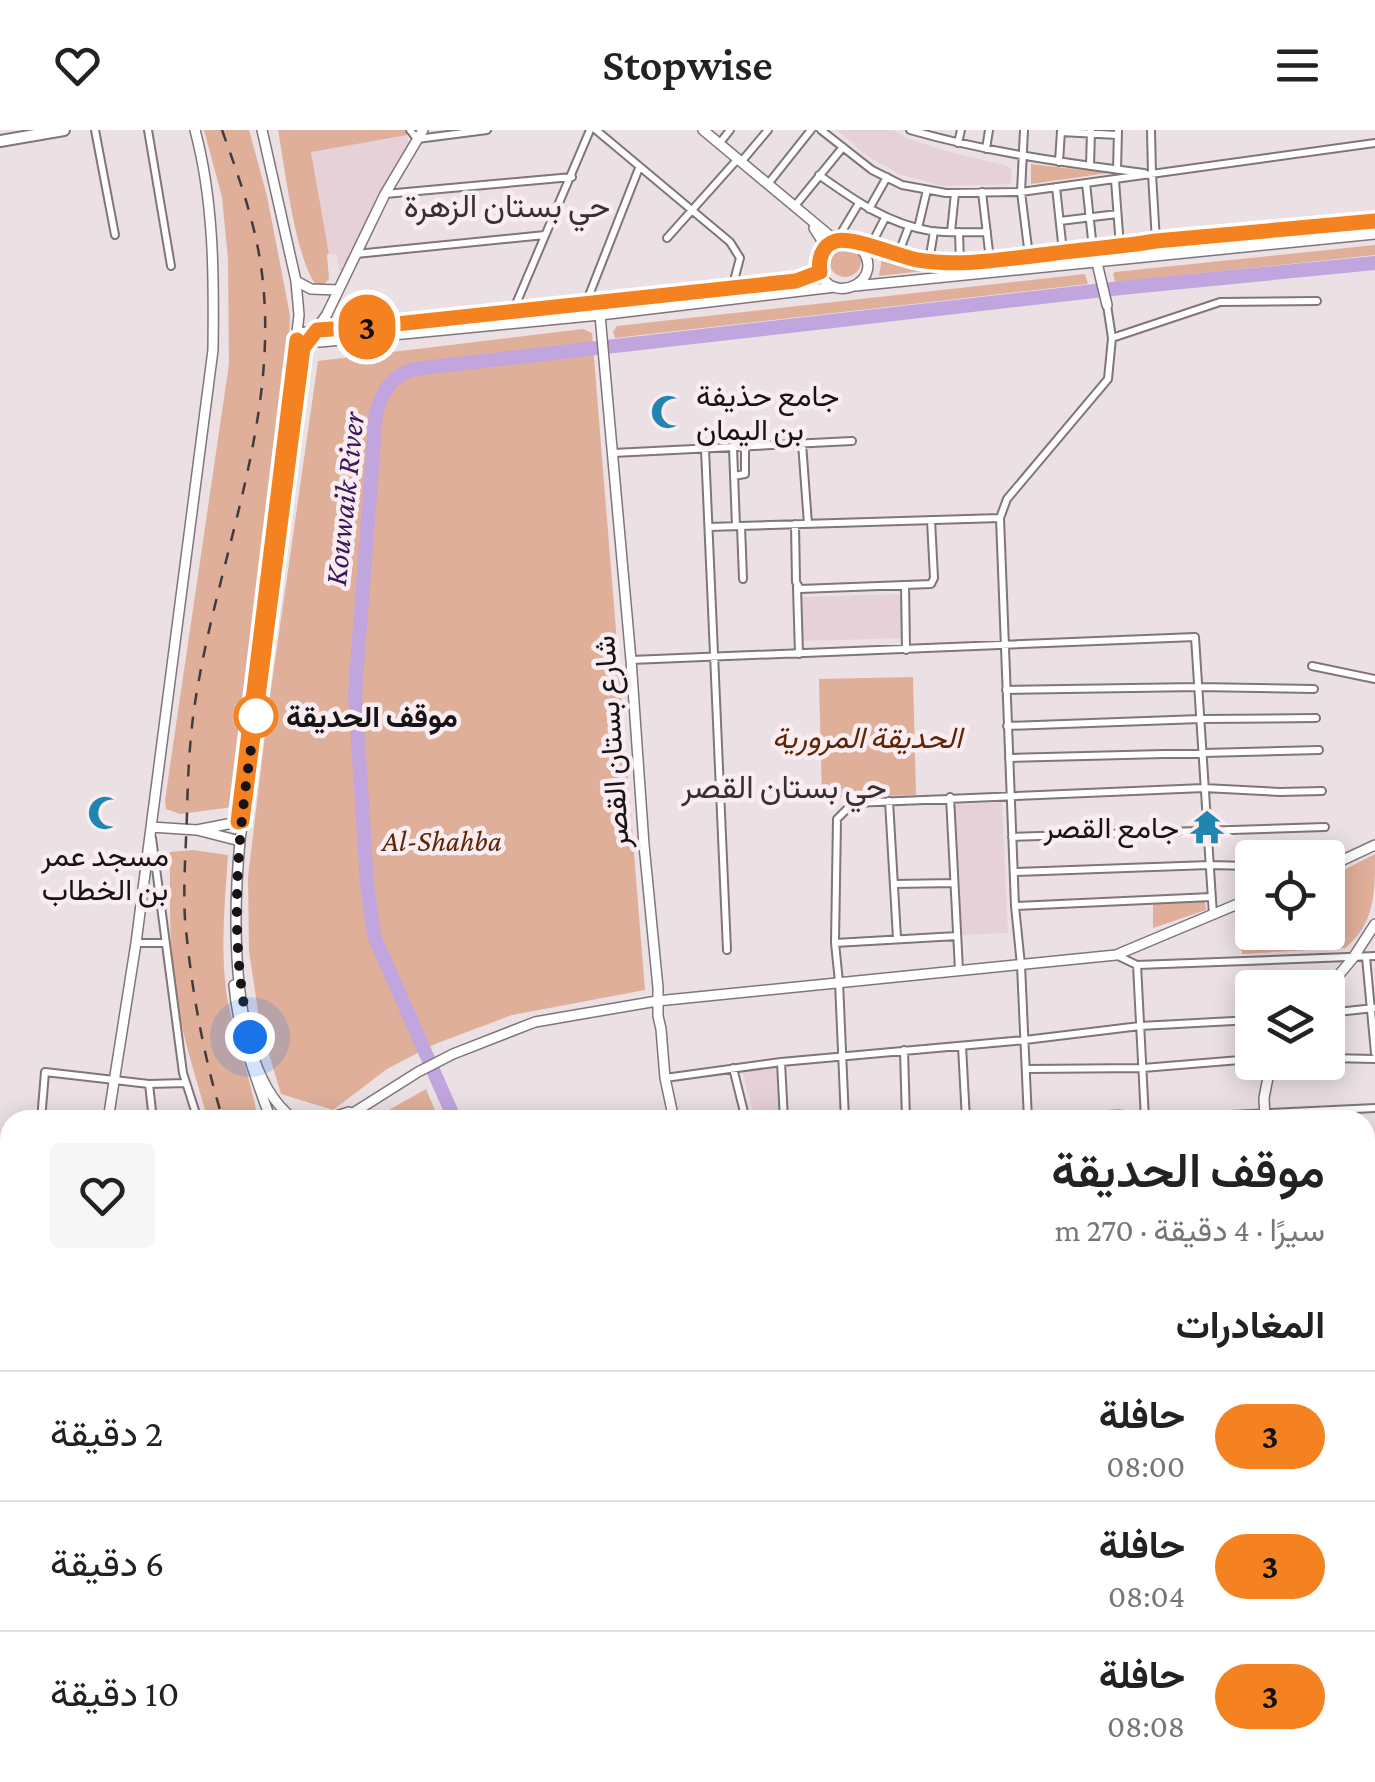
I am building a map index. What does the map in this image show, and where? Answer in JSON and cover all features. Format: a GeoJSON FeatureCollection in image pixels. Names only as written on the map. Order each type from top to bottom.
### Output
{"type":"FeatureCollection","features":[{"type":"Feature","properties":{"kind":"main road"},"geometry":{"type":"LineString","coordinates":[[0,142],[64,130]]}},
{"type":"Feature","properties":{"kind":"main road"},"geometry":{"type":"LineString","coordinates":[[109,1110],[136,943],[213,350],[208,202],[195,130]]}},
{"type":"Feature","properties":{"kind":"main road"},"geometry":{"type":"LineString","coordinates":[[262,130],[296,281],[300,338],[230,918],[234,993],[250,1061],[267,1110]]}},
{"type":"Feature","properties":{"kind":"main road"},"geometry":{"type":"LineString","coordinates":[[700,130],[829,235],[943,264],[1375,221]]}},
{"type":"Feature","properties":{"kind":"main road"},"geometry":{"type":"LineString","coordinates":[[700,130],[814,228],[826,247]]}},
{"type":"Feature","properties":{"kind":"main road"},"geometry":{"type":"LineString","coordinates":[[317,330],[417,133]]}},
{"type":"Feature","properties":{"kind":"main road"},"geometry":{"type":"LineString","coordinates":[[840,239],[826,247],[820,259],[820,272],[828,284],[843,289],[1098,269],[1375,234]]}},
{"type":"Feature","properties":{"kind":"main road"},"geometry":{"type":"LineString","coordinates":[[856,286],[866,276],[868,262],[858,244]]}},
{"type":"Feature","properties":{"kind":"main road"},"geometry":{"type":"LineString","coordinates":[[1098,269],[1107,305]]}},
{"type":"Feature","properties":{"kind":"main road"},"geometry":{"type":"LineString","coordinates":[[300,338],[317,330],[796,281],[820,272]]}},
{"type":"Feature","properties":{"kind":"main road"},"geometry":{"type":"LineString","coordinates":[[296,281],[320,291],[338,290]]}},
{"type":"Feature","properties":{"kind":"main road"},"geometry":{"type":"LineString","coordinates":[[300,338],[320,342],[834,287]]}},
{"type":"Feature","properties":{"kind":"main road"},"geometry":{"type":"LineString","coordinates":[[327,314],[336,330]]}},
{"type":"Feature","properties":{"kind":"main road","name":"شارع بستان القصر"},"geometry":{"type":"LineString","coordinates":[[600,315],[657,1001],[672,1110]]}},
{"type":"Feature","properties":{"kind":"main road"},"geometry":{"type":"LineString","coordinates":[[197,830],[240,822]]}},
{"type":"Feature","properties":{"kind":"main road"},"geometry":{"type":"LineString","coordinates":[[151,827],[197,830],[238,841]]}},
{"type":"Feature","properties":{"kind":"main road"},"geometry":{"type":"LineString","coordinates":[[238,841],[235,918],[244,1014],[269,1092],[286,1110]]}},
{"type":"Feature","properties":{"kind":"main road"},"geometry":{"type":"LineString","coordinates":[[1345,859],[1375,845]]}},
{"type":"Feature","properties":{"kind":"main road"},"geometry":{"type":"LineString","coordinates":[[353,1110],[453,1054],[536,1022],[657,1001],[1116,955],[1235,905]]}},
{"type":"Feature","properties":{"kind":"main road"},"geometry":{"type":"LineString","coordinates":[[1343,970],[1375,924]]}},
{"type":"Feature","properties":{"kind":"main road"},"geometry":{"type":"LineString","coordinates":[[1265,1110],[1268,1080]]}},
{"type":"Feature","properties":{"kind":"street"},"geometry":{"type":"LineString","coordinates":[[95,130],[114,235]]}},
{"type":"Feature","properties":{"kind":"street"},"geometry":{"type":"LineString","coordinates":[[148,130],[171,266]]}},
{"type":"Feature","properties":{"kind":"street"},"geometry":{"type":"LineString","coordinates":[[417,133],[487,130]]}},
{"type":"Feature","properties":{"kind":"street"},"geometry":{"type":"LineString","coordinates":[[512,312],[593,130],[730,242],[740,258],[732,289]]}},
{"type":"Feature","properties":{"kind":"street"},"geometry":{"type":"LineString","coordinates":[[719,144],[730,130]]}},
{"type":"Feature","properties":{"kind":"street"},"geometry":{"type":"LineString","coordinates":[[767,185],[811,130]]}},
{"type":"Feature","properties":{"kind":"street"},"geometry":{"type":"LineString","coordinates":[[821,130],[872,170],[902,185],[955,193],[1021,192],[1375,143]]}},
{"type":"Feature","properties":{"kind":"street"},"geometry":{"type":"LineString","coordinates":[[910,130],[1022,157],[1152,174]]}},
{"type":"Feature","properties":{"kind":"street"},"geometry":{"type":"LineString","coordinates":[[958,143],[961,130]]}},
{"type":"Feature","properties":{"kind":"street"},"geometry":{"type":"LineString","coordinates":[[986,149],[989,130]]}},
{"type":"Feature","properties":{"kind":"street"},"geometry":{"type":"LineString","coordinates":[[1024,130],[1021,192],[1028,256]]}},
{"type":"Feature","properties":{"kind":"street"},"geometry":{"type":"LineString","coordinates":[[1152,130],[1156,241]]}},
{"type":"Feature","properties":{"kind":"street"},"geometry":{"type":"LineString","coordinates":[[1060,162],[1061,131],[1118,132],[1117,170]]}},
{"type":"Feature","properties":{"kind":"street"},"geometry":{"type":"LineString","coordinates":[[667,238],[763,132]]}},
{"type":"Feature","properties":{"kind":"street"},"geometry":{"type":"LineString","coordinates":[[1090,166],[1091,132]]}},
{"type":"Feature","properties":{"kind":"street"},"geometry":{"type":"LineString","coordinates":[[794,207],[843,147]]}},
{"type":"Feature","properties":{"kind":"street"},"geometry":{"type":"LineString","coordinates":[[586,305],[639,168]]}},
{"type":"Feature","properties":{"kind":"street"},"geometry":{"type":"LineString","coordinates":[[819,175],[885,218],[934,231],[986,232]]}},
{"type":"Feature","properties":{"kind":"street"},"geometry":{"type":"LineString","coordinates":[[386,194],[572,177]]}},
{"type":"Feature","properties":{"kind":"street"},"geometry":{"type":"LineString","coordinates":[[869,208],[887,177]]}},
{"type":"Feature","properties":{"kind":"street"},"geometry":{"type":"LineString","coordinates":[[1115,180],[1120,247]]}},
{"type":"Feature","properties":{"kind":"street"},"geometry":{"type":"LineString","coordinates":[[1086,183],[1093,248]]}},
{"type":"Feature","properties":{"kind":"street"},"geometry":{"type":"LineString","coordinates":[[1056,187],[1063,252]]}},
{"type":"Feature","properties":{"kind":"street"},"geometry":{"type":"LineString","coordinates":[[918,228],[927,190]]}},
{"type":"Feature","properties":{"kind":"street"},"geometry":{"type":"LineString","coordinates":[[982,192],[990,260]]}},
{"type":"Feature","properties":{"kind":"street"},"geometry":{"type":"LineString","coordinates":[[955,193],[960,263]]}},
{"type":"Feature","properties":{"kind":"street"},"geometry":{"type":"LineString","coordinates":[[840,239],[860,203]]}},
{"type":"Feature","properties":{"kind":"street"},"geometry":{"type":"LineString","coordinates":[[1060,221],[1118,214]]}},
{"type":"Feature","properties":{"kind":"street"},"geometry":{"type":"LineString","coordinates":[[871,246],[885,218]]}},
{"type":"Feature","properties":{"kind":"street"},"geometry":{"type":"LineString","coordinates":[[898,255],[909,226]]}},
{"type":"Feature","properties":{"kind":"street"},"geometry":{"type":"LineString","coordinates":[[929,262],[934,231]]}},
{"type":"Feature","properties":{"kind":"street"},"geometry":{"type":"LineString","coordinates":[[354,254],[545,235]]}},
{"type":"Feature","properties":{"kind":"street"},"geometry":{"type":"LineString","coordinates":[[1112,338],[1220,302],[1317,300]]}},
{"type":"Feature","properties":{"kind":"street"},"geometry":{"type":"LineString","coordinates":[[1028,1110],[1015,906],[1000,518],[1007,499],[1108,379],[1112,338],[1107,305]]}},
{"type":"Feature","properties":{"kind":"street"},"geometry":{"type":"LineString","coordinates":[[613,453],[852,441]]}},
{"type":"Feature","properties":{"kind":"street"},"geometry":{"type":"LineString","coordinates":[[802,444],[808,524]]}},
{"type":"Feature","properties":{"kind":"street"},"geometry":{"type":"LineString","coordinates":[[734,476],[745,474],[745,447]]}},
{"type":"Feature","properties":{"kind":"street"},"geometry":{"type":"LineString","coordinates":[[733,448],[743,579]]}},
{"type":"Feature","properties":{"kind":"street"},"geometry":{"type":"LineString","coordinates":[[705,449],[727,950]]}},
{"type":"Feature","properties":{"kind":"street"},"geometry":{"type":"LineString","coordinates":[[708,527],[1000,518]]}},
{"type":"Feature","properties":{"kind":"street"},"geometry":{"type":"LineString","coordinates":[[797,586],[800,589],[933,582],[931,520]]}},
{"type":"Feature","properties":{"kind":"street"},"geometry":{"type":"LineString","coordinates":[[795,524],[799,654]]}},
{"type":"Feature","properties":{"kind":"street"},"geometry":{"type":"LineString","coordinates":[[904,585],[906,650]]}},
{"type":"Feature","properties":{"kind":"street"},"geometry":{"type":"LineString","coordinates":[[631,660],[1195,637],[1212,915]]}},
{"type":"Feature","properties":{"kind":"street"},"geometry":{"type":"LineString","coordinates":[[1312,666],[1375,679]]}},
{"type":"Feature","properties":{"kind":"street"},"geometry":{"type":"LineString","coordinates":[[1006,690],[1314,689]]}},
{"type":"Feature","properties":{"kind":"street"},"geometry":{"type":"LineString","coordinates":[[1008,726],[1316,718]]}},
{"type":"Feature","properties":{"kind":"street"},"geometry":{"type":"LineString","coordinates":[[1009,758],[1319,750]]}},
{"type":"Feature","properties":{"kind":"street"},"geometry":{"type":"LineString","coordinates":[[846,1110],[835,943],[837,819],[853,803],[1204,788],[1322,791]]}},
{"type":"Feature","properties":{"kind":"street"},"geometry":{"type":"LineString","coordinates":[[950,797],[958,970]]}},
{"type":"Feature","properties":{"kind":"street"},"geometry":{"type":"LineString","coordinates":[[889,800],[898,938]]}},
{"type":"Feature","properties":{"kind":"street"},"geometry":{"type":"LineString","coordinates":[[1012,837],[1325,826]]}},
{"type":"Feature","properties":{"kind":"street"},"geometry":{"type":"LineString","coordinates":[[151,827],[186,1083],[195,1110]]}},
{"type":"Feature","properties":{"kind":"street"},"geometry":{"type":"LineString","coordinates":[[1014,872],[1235,866]]}},
{"type":"Feature","properties":{"kind":"street"},"geometry":{"type":"LineString","coordinates":[[894,884],[954,884]]}},
{"type":"Feature","properties":{"kind":"street"},"geometry":{"type":"LineString","coordinates":[[1015,906],[1211,897]]}},
{"type":"Feature","properties":{"kind":"street"},"geometry":{"type":"LineString","coordinates":[[835,943],[957,936]]}},
{"type":"Feature","properties":{"kind":"street"},"geometry":{"type":"LineString","coordinates":[[136,943],[165,943]]}},
{"type":"Feature","properties":{"kind":"street"},"geometry":{"type":"LineString","coordinates":[[1116,955],[1137,965],[1370,957],[1375,1056],[1345,1057]]}},
{"type":"Feature","properties":{"kind":"street"},"geometry":{"type":"LineString","coordinates":[[1137,965],[1145,1110]]}},
{"type":"Feature","properties":{"kind":"street"},"geometry":{"type":"LineString","coordinates":[[1345,1011],[1373,1008]]}},
{"type":"Feature","properties":{"kind":"street"},"geometry":{"type":"LineString","coordinates":[[665,1078],[781,1062],[1140,1026],[1235,1021]]}},
{"type":"Feature","properties":{"kind":"street"},"geometry":{"type":"LineString","coordinates":[[962,1046],[965,1110]]}},
{"type":"Feature","properties":{"kind":"street"},"geometry":{"type":"LineString","coordinates":[[904,1050],[906,1110]]}},
{"type":"Feature","properties":{"kind":"street"},"geometry":{"type":"LineString","coordinates":[[1026,1068],[1143,1068],[1235,1060]]}},
{"type":"Feature","properties":{"kind":"street"},"geometry":{"type":"LineString","coordinates":[[781,1062],[783,1110]]}},
{"type":"Feature","properties":{"kind":"street"},"geometry":{"type":"LineString","coordinates":[[733,1068],[744,1110]]}},
{"type":"Feature","properties":{"kind":"street"},"geometry":{"type":"LineString","coordinates":[[42,1110],[45,1072],[150,1084],[186,1083]]}},
{"type":"Feature","properties":{"kind":"street"},"geometry":{"type":"LineString","coordinates":[[150,1084],[152,1110]]}},
{"type":"Feature","properties":{"kind":"shaded area"},"geometry":{"type":"Polygon","coordinates":[[[837,130],[893,130],[909,139],[1011,168],[1010,184],[943,186],[899,174],[866,155],[837,130]]]}},
{"type":"Feature","properties":{"kind":"shaded area"},"geometry":{"type":"Polygon","coordinates":[[[407,135],[409,145],[343,271],[339,270],[337,254],[329,254],[311,151],[407,135]]]}},
{"type":"Feature","properties":{"kind":"shaded area"},"geometry":{"type":"Polygon","coordinates":[[[901,594],[902,638],[803,641],[802,597],[901,594]]]}},
{"type":"Feature","properties":{"kind":"shaded area"},"geometry":{"type":"Polygon","coordinates":[[[1002,802],[1008,933],[961,935],[954,805],[1002,802]]]}},
{"type":"Feature","properties":{"kind":"shaded area"},"geometry":{"type":"Polygon","coordinates":[[[779,1065],[781,1110],[752,1110],[742,1069],[779,1065]]]}},
{"type":"Feature","properties":{"kind":"green space"},"geometry":{"type":"Polygon","coordinates":[[[204,130],[249,130],[267,196],[290,315],[289,349],[233,807],[180,814],[166,809],[165,800],[229,364],[228,259],[222,197],[204,130]]]}},
{"type":"Feature","properties":{"kind":"green space"},"geometry":{"type":"Polygon","coordinates":[[[278,130],[406,130],[407,135],[311,152],[329,254],[329,279],[324,284],[316,285],[302,254],[278,130]]]}},
{"type":"Feature","properties":{"kind":"green space"},"geometry":{"type":"Polygon","coordinates":[[[1031,164],[1108,173],[1031,184],[1031,164]]]}},
{"type":"Feature","properties":{"kind":"green space"},"geometry":{"type":"Polygon","coordinates":[[[845,245],[856,250],[861,261],[856,272],[845,277],[834,272],[829,261],[834,250],[845,245]]]}},
{"type":"Feature","properties":{"kind":"green space"},"geometry":{"type":"Polygon","coordinates":[[[1375,245],[1375,255],[1115,282],[1113,274],[1115,272],[1375,245]]]}},
{"type":"Feature","properties":{"kind":"green space"},"geometry":{"type":"Polygon","coordinates":[[[882,259],[933,270],[879,276],[882,259]]]}},
{"type":"Feature","properties":{"kind":"green space"},"geometry":{"type":"Polygon","coordinates":[[[1085,274],[1088,284],[615,338],[613,332],[617,326],[1085,274]]]}},
{"type":"Feature","properties":{"kind":"green space","name":"Al-Shahba"},"geometry":{"type":"Polygon","coordinates":[[[583,329],[592,333],[645,990],[512,1015],[435,1044],[387,1069],[333,1110],[281,1094],[260,1024],[249,951],[248,877],[318,361],[583,329]]]}},
{"type":"Feature","properties":{"kind":"green space","name":"الحديقة المرورية"},"geometry":{"type":"Polygon","coordinates":[[[913,677],[916,795],[822,798],[819,679],[913,677]]]}},
{"type":"Feature","properties":{"kind":"green space"},"geometry":{"type":"Polygon","coordinates":[[[193,850],[228,855],[225,980],[256,1110],[205,1110],[175,992],[170,852],[193,850]]]}},
{"type":"Feature","properties":{"kind":"green space"},"geometry":{"type":"Polygon","coordinates":[[[1375,854],[1368,918],[1345,948],[1345,869],[1375,854]]]}},
{"type":"Feature","properties":{"kind":"green space"},"geometry":{"type":"Polygon","coordinates":[[[1205,901],[1206,910],[1153,928],[1153,904],[1205,901]]]}},
{"type":"Feature","properties":{"kind":"green space"},"geometry":{"type":"Polygon","coordinates":[[[1242,950],[1311,950],[1242,954],[1242,950]]]}},
{"type":"Feature","properties":{"kind":"green space"},"geometry":{"type":"Polygon","coordinates":[[[426,1089],[435,1110],[389,1110],[426,1089]]]}},
{"type":"Feature","properties":{"kind":"waterway","name":"Kouwaik River"},"geometry":{"type":"LineString","coordinates":[[451,1110],[374,936],[367,883],[355,693],[376,413],[394,380],[414,369],[1375,263]]}},
{"type":"Feature","properties":{"kind":"railway"},"geometry":{"type":"LineString","coordinates":[[220,1110],[199,1021],[185,919],[189,765],[208,635],[255,436],[265,334],[257,244],[222,130]]}},
{"type":"Feature","properties":{"kind":"bus line","name":"3"},"geometry":{"type":"LineString","coordinates":[[297,340],[238,822],[242,821],[303,348],[317,330],[796,281],[820,272],[822,252],[831,243],[843,240],[943,264],[1375,221]]}},
{"type":"Feature","properties":{"kind":"place","name":"جامع حذيفة بن اليمان"},"geometry":{"type":"Point","coordinates":[668,412]}},
{"type":"Feature","properties":{"kind":"place","name":"موقف الحديقة"},"geometry":{"type":"Point","coordinates":[256,716]}},
{"type":"Feature","properties":{"kind":"place","name":"مسجد عمر بن الخطاب"},"geometry":{"type":"Point","coordinates":[105,813]}},
{"type":"Feature","properties":{"kind":"place","name":"جامع القصر"},"geometry":{"type":"Point","coordinates":[1207,827]}},
{"type":"Feature","properties":{"kind":"district","name":"حي بستان الزهرة"},"geometry":{"type":"Point","coordinates":[507,206]}},
{"type":"Feature","properties":{"kind":"district","name":"حي بستان القصر"},"geometry":{"type":"Point","coordinates":[784,787]}},
{"type":"Feature","properties":{"kind":"route"},"geometry":{"type":"LineString","coordinates":[[250,1037],[240,991],[235,918],[256,716]]}}]}
